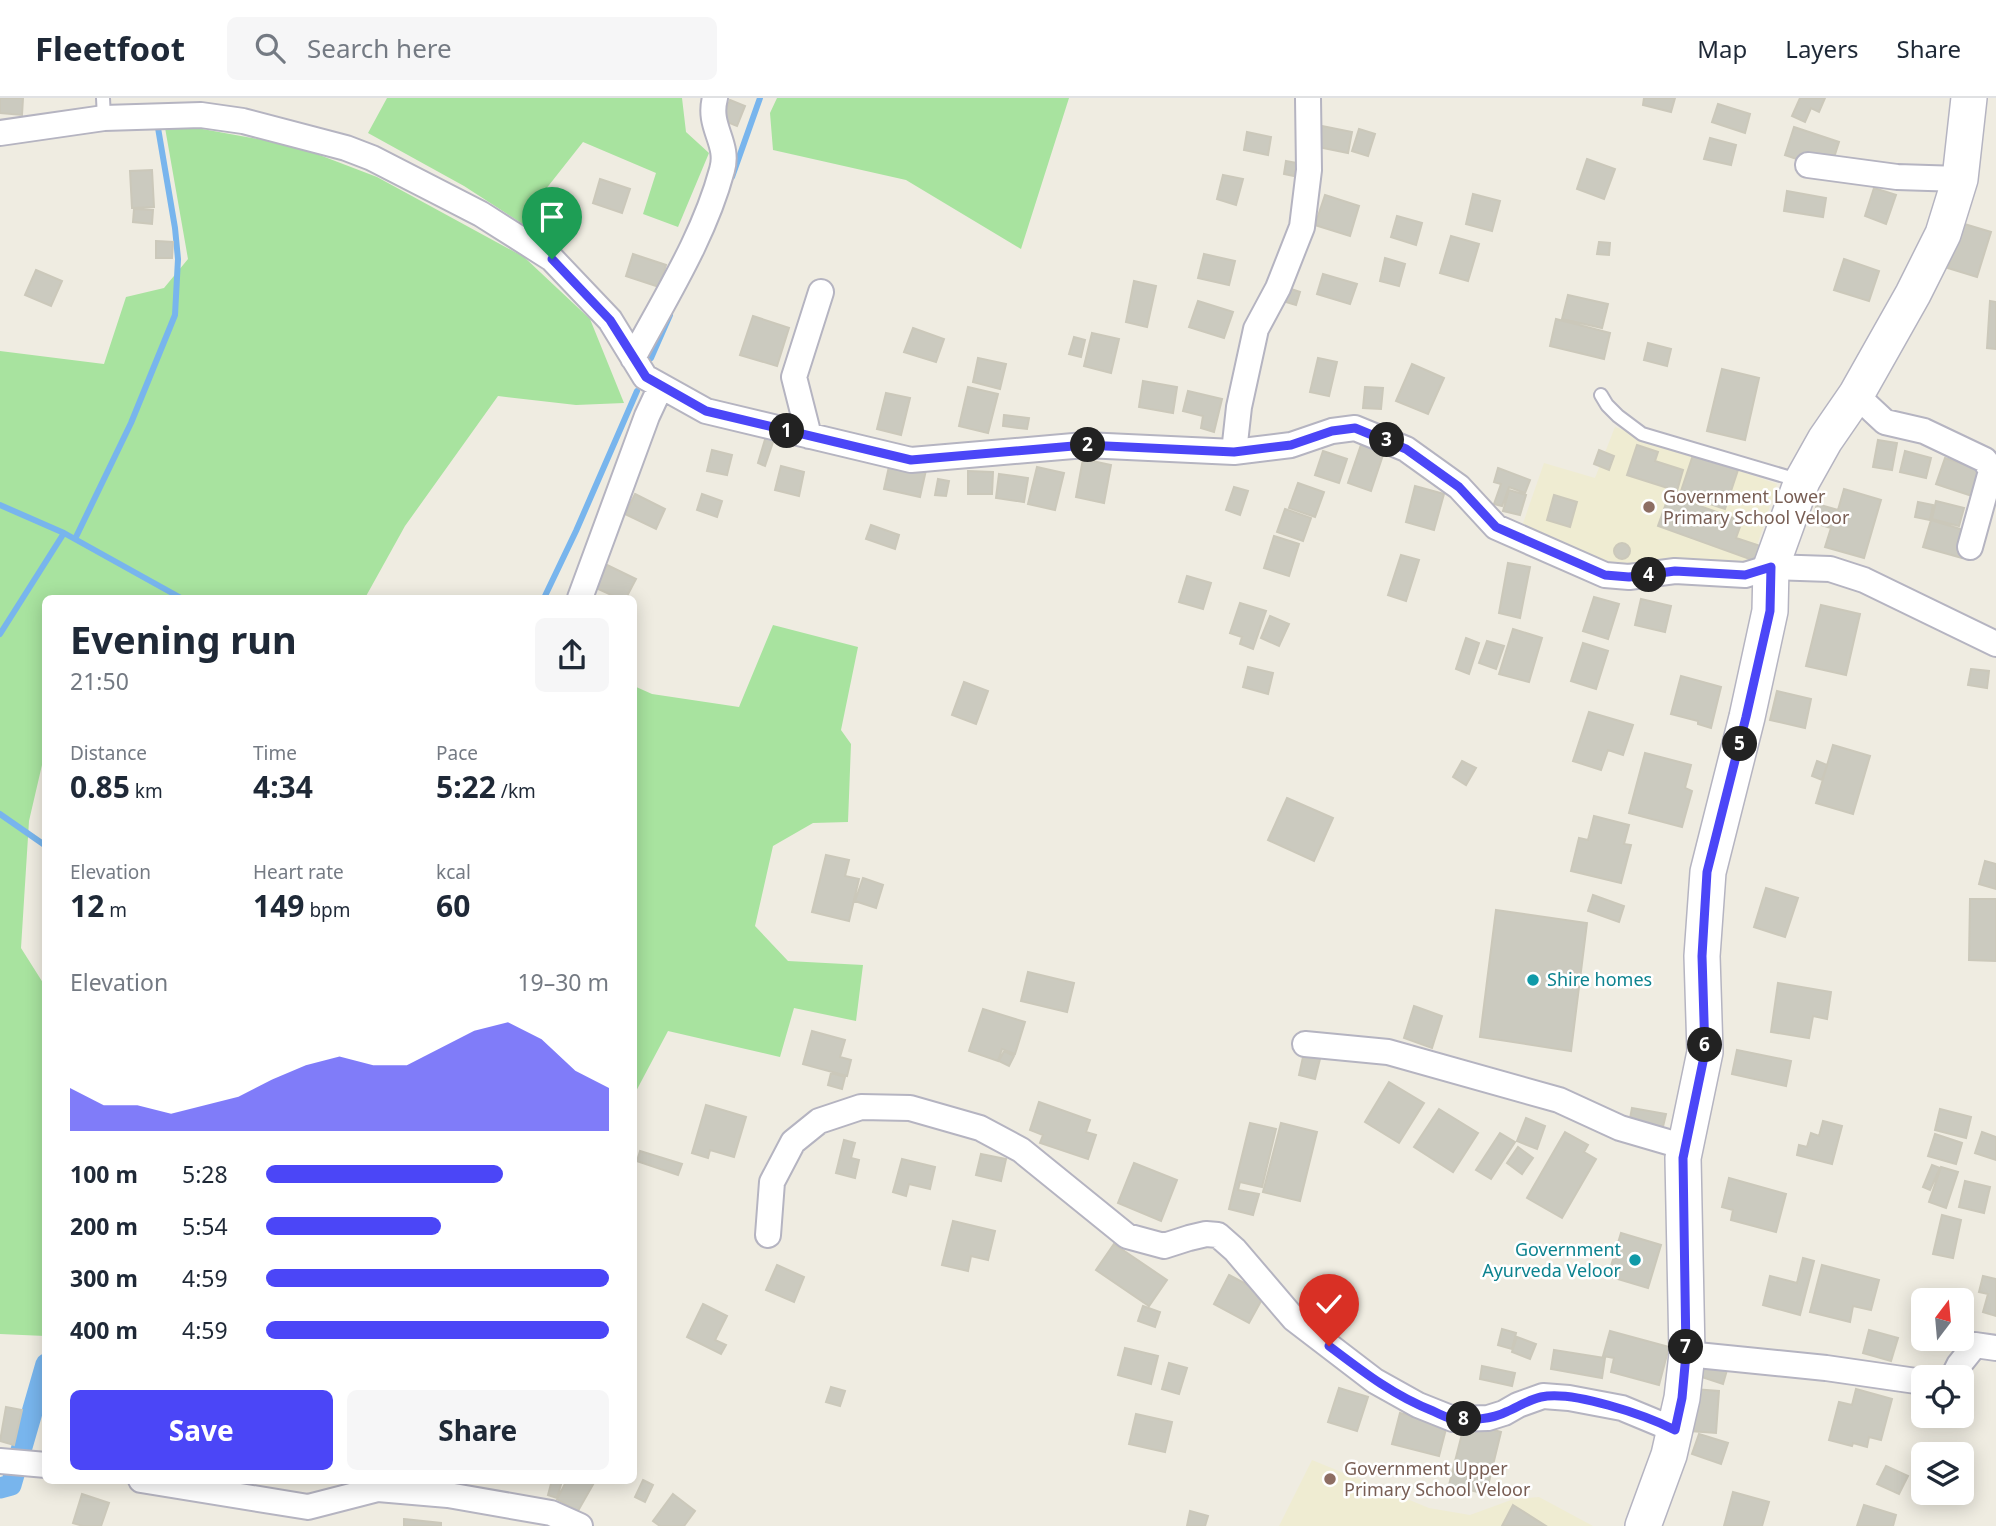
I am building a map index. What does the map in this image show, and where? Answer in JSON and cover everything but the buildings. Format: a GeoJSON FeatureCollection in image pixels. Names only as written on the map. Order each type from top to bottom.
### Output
{"type":"FeatureCollection","features":[{"type":"Feature","properties":{"kind":"street"},"geometry":{"type":"LineString","coordinates":[[633,358],[695,243],[723,168],[724,151],[711,112],[715,98]]}},
{"type":"Feature","properties":{"kind":"street"},"geometry":{"type":"LineString","coordinates":[[1234,452],[1239,407],[1256,329],[1278,288],[1302,228],[1309,170],[1308,98]]}},
{"type":"Feature","properties":{"kind":"street"},"geometry":{"type":"LineString","coordinates":[[1643,1526],[1669,1455],[1682,1398],[1686,1354],[1683,1158],[1705,1052],[1702,956],[1707,872],[1770,611],[1771,567],[1802,481],[1825,440],[1856,395],[1913,294],[1943,234],[1960,179],[1969,98]]}},
{"type":"Feature","properties":{"kind":"street"},"geometry":{"type":"LineString","coordinates":[[0,133],[104,108],[243,121],[346,148],[372,158],[481,214],[552,259],[610,320],[646,377],[706,411],[911,460],[1085,445],[1234,452],[1291,445],[1332,431],[1355,428],[1406,449],[1459,487],[1496,527],[1605,575],[1629,577],[1675,571],[1745,575],[1771,567],[1830,569],[1850,574],[1996,644]]}},
{"type":"Feature","properties":{"kind":"street"},"geometry":{"type":"LineString","coordinates":[[1808,165],[1897,177],[1960,179]]}},
{"type":"Feature","properties":{"kind":"street"},"geometry":{"type":"LineString","coordinates":[[809,436],[794,377],[821,292]]}},
{"type":"Feature","properties":{"kind":"street"},"geometry":{"type":"LineString","coordinates":[[581,595],[647,416],[661,386]]}},
{"type":"Feature","properties":{"kind":"street"},"geometry":{"type":"LineString","coordinates":[[1856,395],[1885,422],[1924,431],[1985,460],[1991,471],[1970,547]]}},
{"type":"Feature","properties":{"kind":"street"},"geometry":{"type":"LineString","coordinates":[[1305,1044],[1388,1052],[1559,1100],[1620,1128],[1685,1147]]}},
{"type":"Feature","properties":{"kind":"street"},"geometry":{"type":"LineString","coordinates":[[768,1235],[772,1182],[793,1142],[819,1121],[861,1107],[910,1108],[980,1128],[1021,1150],[1127,1236],[1164,1246],[1206,1234],[1218,1235],[1235,1250],[1294,1319],[1375,1381],[1418,1405],[1453,1419],[1489,1418],[1543,1396],[1569,1398],[1622,1408],[1675,1430]]}},
{"type":"Feature","properties":{"kind":"street"},"geometry":{"type":"LineString","coordinates":[[1959,1365],[1975,1345],[1996,1348]]}},
{"type":"Feature","properties":{"kind":"street"},"geometry":{"type":"LineString","coordinates":[[1686,1354],[1826,1368],[1911,1380]]}},
{"type":"Feature","properties":{"kind":"street"},"geometry":{"type":"LineString","coordinates":[[166,1484],[309,1507],[378,1489],[448,1495],[551,1513],[580,1526]]}},
{"type":"Feature","properties":{"kind":"lane"},"geometry":{"type":"LineString","coordinates":[[1601,396],[1628,425],[1642,434],[1802,481]]}},
{"type":"Feature","properties":{"kind":"shaded area","name":"Government Lower Primary School Veloor"},"geometry":{"type":"Polygon","coordinates":[[[1615,427],[1777,484],[1750,567],[1636,568],[1598,561],[1521,529],[1544,463],[1595,478],[1615,427]]]}},
{"type":"Feature","properties":{"kind":"shaded area","name":"Government Upper Primary School Veloor"},"geometry":{"type":"Polygon","coordinates":[[[1312,1460],[1429,1508],[1470,1515],[1511,1500],[1539,1497],[1593,1526],[1279,1526],[1312,1460]]]}},
{"type":"Feature","properties":{"kind":"green space"},"geometry":{"type":"Polygon","coordinates":[[[387,98],[682,98],[686,132],[709,153],[678,227],[643,214],[656,173],[583,142],[542,194],[549,220],[543,237],[464,186],[368,133],[387,98]]]}},
{"type":"Feature","properties":{"kind":"green space"},"geometry":{"type":"Polygon","coordinates":[[[777,98],[1069,98],[1021,249],[906,180],[773,150],[770,113],[777,98]]]}},
{"type":"Feature","properties":{"kind":"green space"},"geometry":{"type":"Polygon","coordinates":[[[164,122],[296,146],[377,177],[524,257],[590,319],[624,403],[576,405],[498,396],[405,526],[367,595],[42,595],[42,765],[29,821],[21,948],[42,981],[42,1336],[0,1334],[0,351],[104,364],[126,297],[164,288],[188,259],[164,122]]]}},
{"type":"Feature","properties":{"kind":"green space"},"geometry":{"type":"Polygon","coordinates":[[[773,625],[858,647],[841,730],[851,744],[848,822],[813,823],[773,846],[755,926],[788,961],[863,965],[856,1021],[794,1008],[780,1057],[668,1031],[637,1089],[637,687],[652,694],[739,707],[773,625]]]}},
{"type":"Feature","properties":{"kind":"waterway"},"geometry":{"type":"LineString","coordinates":[[732,177],[760,98]]}},
{"type":"Feature","properties":{"kind":"waterway"},"geometry":{"type":"LineString","coordinates":[[75,539],[131,423],[175,315],[178,259],[157,122]]}},
{"type":"Feature","properties":{"kind":"waterway"},"geometry":{"type":"LineString","coordinates":[[651,358],[670,315]]}},
{"type":"Feature","properties":{"kind":"waterway"},"geometry":{"type":"LineString","coordinates":[[545,595],[637,391]]}},
{"type":"Feature","properties":{"kind":"waterway"},"geometry":{"type":"LineString","coordinates":[[0,505],[64,533],[176,595]]}},
{"type":"Feature","properties":{"kind":"waterway"},"geometry":{"type":"LineString","coordinates":[[0,634],[64,533]]}},
{"type":"Feature","properties":{"kind":"waterway"},"geometry":{"type":"LineString","coordinates":[[0,814],[42,843]]}},
{"type":"Feature","properties":{"kind":"waterway"},"geometry":{"type":"LineString","coordinates":[[0,1488],[11,1485],[42,1378]]}},
{"type":"Feature","properties":{"kind":"place","name":"Government Lower Primary School Veloor"},"geometry":{"type":"Point","coordinates":[1649,507]}},
{"type":"Feature","properties":{"kind":"place","name":"Shire homes"},"geometry":{"type":"Point","coordinates":[1533,980]}},
{"type":"Feature","properties":{"kind":"place","name":"Government Ayurveda Veloor"},"geometry":{"type":"Point","coordinates":[1635,1260]}},
{"type":"Feature","properties":{"kind":"place","name":"Government Upper Primary School Veloor"},"geometry":{"type":"Point","coordinates":[1330,1479]}},
{"type":"Feature","properties":{"kind":"route"},"geometry":{"type":"LineString","coordinates":[[552,259],[610,320],[646,377],[706,411],[911,460],[966,453],[1085,445],[1234,452],[1291,445],[1332,431],[1355,428],[1406,449],[1459,487],[1496,527],[1605,575],[1629,577],[1675,571],[1745,575],[1771,567],[1770,611],[1707,872],[1702,956],[1705,1052],[1683,1158],[1686,1354],[1682,1398],[1675,1430],[1622,1408],[1543,1396],[1489,1418],[1453,1419],[1418,1405],[1375,1381],[1329,1346]]}}]}
